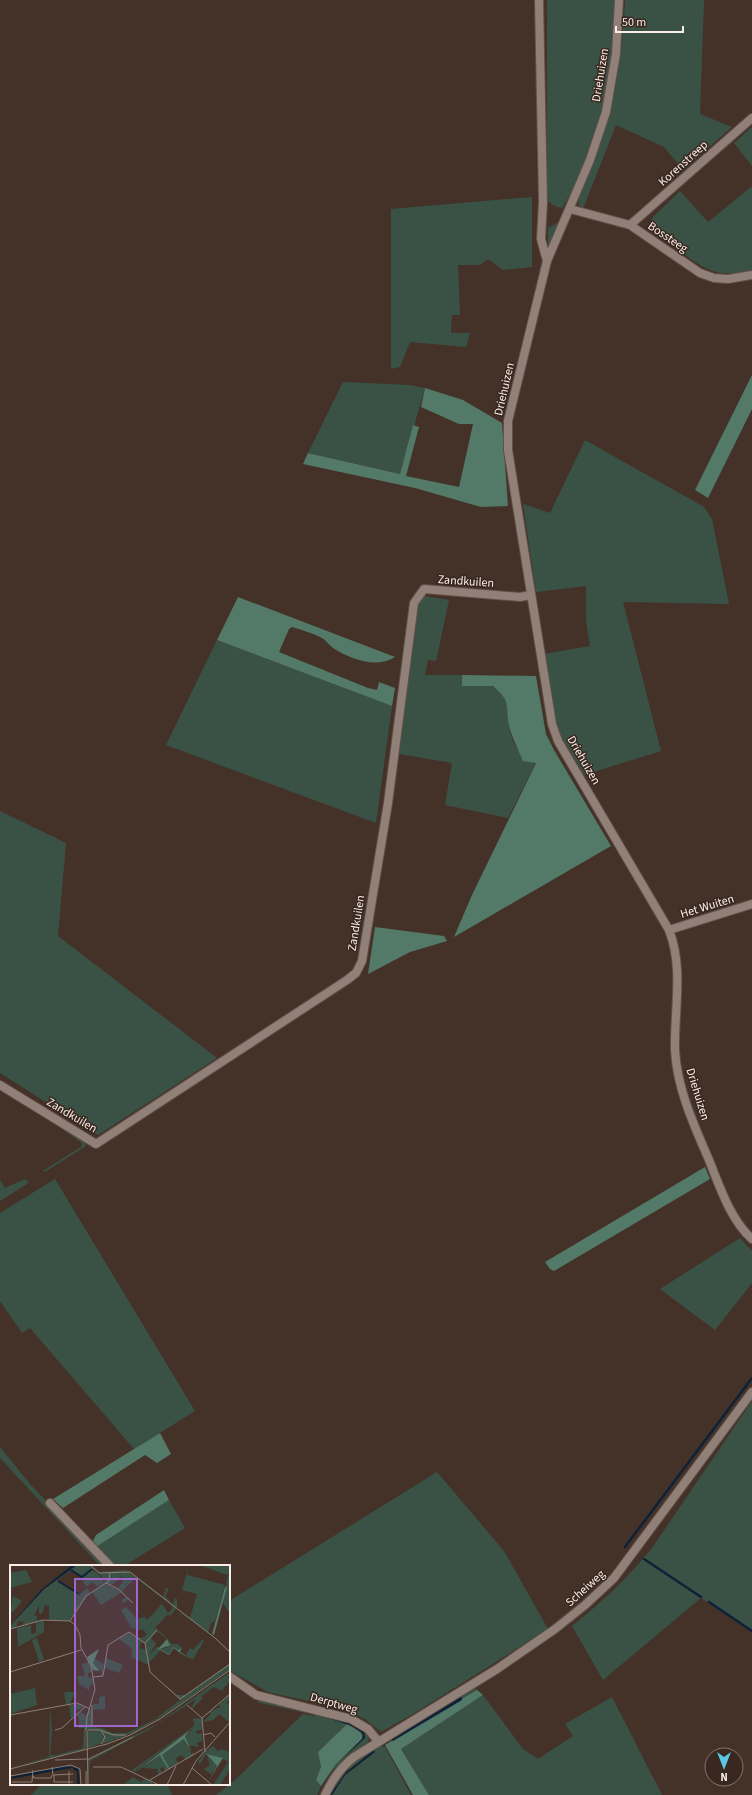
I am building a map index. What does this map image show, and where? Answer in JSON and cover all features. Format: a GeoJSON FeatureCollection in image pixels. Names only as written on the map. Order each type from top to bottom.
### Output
{"type":"FeatureCollection","features":[{"type":"Feature","properties":{"kind":"street","name":"Driehuizen"},"geometry":{"type":"LineString","coordinates":[[619,0],[616,54],[606,112],[590,160],[547,261],[508,421],[508,450],[548,710],[558,741],[669,930],[675,946],[677,964],[675,1050],[678,1074],[687,1107],[729,1208],[746,1234],[752,1240]]}},
{"type":"Feature","properties":{"kind":"street","name":"Driehuizen"},"geometry":{"type":"LineString","coordinates":[[539,1],[543,202],[541,239],[547,261]]}},
{"type":"Feature","properties":{"kind":"street","name":"Korenstreep"},"geometry":{"type":"LineString","coordinates":[[630,226],[752,118]]}},
{"type":"Feature","properties":{"kind":"street","name":"Bossteeg"},"geometry":{"type":"LineString","coordinates":[[570,209],[630,226],[700,273],[714,278],[728,279],[752,275]]}},
{"type":"Feature","properties":{"kind":"street","name":"Zandkuilen"},"geometry":{"type":"LineString","coordinates":[[0,1085],[96,1144],[356,973],[362,961],[388,803],[414,603],[424,589],[520,597],[531,595]]}},
{"type":"Feature","properties":{"kind":"street","name":"Het Wuiten"},"geometry":{"type":"LineString","coordinates":[[669,930],[752,904]]}},
{"type":"Feature","properties":{"kind":"street","name":"Scheiweg"},"geometry":{"type":"LineString","coordinates":[[378,1741],[497,1669],[555,1629],[585,1605],[614,1578],[752,1392]]}},
{"type":"Feature","properties":{"kind":"street"},"geometry":{"type":"LineString","coordinates":[[50,1503],[109,1565]]}},
{"type":"Feature","properties":{"kind":"street","name":"Derptweg"},"geometry":{"type":"LineString","coordinates":[[230,1677],[256,1695],[350,1719],[368,1729],[378,1741]]}},
{"type":"Feature","properties":{"kind":"street"},"geometry":{"type":"LineString","coordinates":[[324,1795],[330,1784],[346,1763],[378,1741]]}},
{"type":"Feature","properties":{"kind":"green space"},"geometry":{"type":"Polygon","coordinates":[[[547,0],[614,0],[614,55],[602,115],[581,173],[562,208],[554,206],[547,200],[547,0]]]}},
{"type":"Feature","properties":{"kind":"green space"},"geometry":{"type":"Polygon","coordinates":[[[625,0],[704,0],[700,114],[732,127],[683,170],[664,147],[616,125],[583,209],[579,205],[578,199],[596,157],[604,133],[617,77],[625,0]]]}},
{"type":"Feature","properties":{"kind":"green space"},"geometry":{"type":"Polygon","coordinates":[[[752,127],[752,166],[734,143],[752,127]]]}},
{"type":"Feature","properties":{"kind":"green space"},"geometry":{"type":"Polygon","coordinates":[[[752,186],[752,271],[721,273],[712,271],[693,261],[651,227],[652,218],[680,191],[708,222],[752,186]]]}},
{"type":"Feature","properties":{"kind":"green space"},"geometry":{"type":"Polygon","coordinates":[[[532,197],[532,267],[503,270],[488,259],[480,265],[458,265],[460,315],[452,315],[451,333],[470,333],[466,347],[410,342],[400,367],[391,369],[391,209],[532,197]]]}},
{"type":"Feature","properties":{"kind":"green space"},"geometry":{"type":"Polygon","coordinates":[[[559,222],[548,249],[548,228],[559,222]]]}},
{"type":"Feature","properties":{"kind":"green space"},"geometry":{"type":"Polygon","coordinates":[[[752,375],[752,409],[708,498],[695,490],[752,375]]]}},
{"type":"Feature","properties":{"kind":"green space"},"geometry":{"type":"Polygon","coordinates":[[[343,382],[409,385],[425,388],[400,474],[308,453],[343,382]]]}},
{"type":"Feature","properties":{"kind":"green space"},"geometry":{"type":"Polygon","coordinates":[[[425,388],[463,400],[502,423],[508,506],[481,507],[415,488],[303,464],[308,453],[400,474],[413,425],[419,427],[406,476],[459,487],[473,424],[459,424],[421,407],[425,388]]]}},
{"type":"Feature","properties":{"kind":"green space"},"geometry":{"type":"Polygon","coordinates":[[[585,440],[704,507],[712,519],[729,604],[623,602],[661,751],[584,775],[558,732],[544,654],[590,646],[586,621],[586,586],[536,592],[523,504],[550,513],[585,440]]]}},
{"type":"Feature","properties":{"kind":"green space"},"geometry":{"type":"Polygon","coordinates":[[[424,596],[449,600],[436,661],[428,660],[425,675],[462,675],[462,686],[493,686],[506,699],[509,710],[511,734],[515,745],[521,752],[536,762],[508,818],[445,805],[452,763],[399,754],[418,601],[424,596]]]}},
{"type":"Feature","properties":{"kind":"green space"},"geometry":{"type":"Polygon","coordinates":[[[238,597],[395,657],[388,661],[380,662],[355,659],[333,648],[322,638],[292,627],[289,629],[279,652],[368,688],[377,690],[379,682],[395,688],[392,706],[217,640],[238,597]]]}},
{"type":"Feature","properties":{"kind":"green space"},"geometry":{"type":"Polygon","coordinates":[[[217,640],[392,706],[376,823],[166,745],[217,640]]]}},
{"type":"Feature","properties":{"kind":"green space"},"geometry":{"type":"Polygon","coordinates":[[[462,675],[536,676],[546,734],[611,846],[454,937],[472,895],[536,763],[523,761],[510,730],[507,704],[503,696],[493,686],[462,686],[462,675]]]}},
{"type":"Feature","properties":{"kind":"green space"},"geometry":{"type":"Polygon","coordinates":[[[0,811],[66,843],[58,936],[217,1058],[98,1135],[0,1073],[0,811]]]}},
{"type":"Feature","properties":{"kind":"green space"},"geometry":{"type":"Polygon","coordinates":[[[375,927],[444,936],[447,941],[410,952],[368,974],[375,927]]]}},
{"type":"Feature","properties":{"kind":"green space"},"geometry":{"type":"Polygon","coordinates":[[[64,1127],[85,1141],[86,1146],[45,1172],[43,1171],[82,1146],[82,1143],[62,1129],[64,1127]]]}},
{"type":"Feature","properties":{"kind":"green space"},"geometry":{"type":"Polygon","coordinates":[[[705,1167],[710,1179],[554,1271],[550,1269],[545,1262],[705,1167]]]}},
{"type":"Feature","properties":{"kind":"green space"},"geometry":{"type":"Polygon","coordinates":[[[25,1179],[26,1181],[29,1180],[27,1184],[0,1201],[0,1180],[5,1188],[25,1179]]]}},
{"type":"Feature","properties":{"kind":"green space"},"geometry":{"type":"Polygon","coordinates":[[[55,1179],[195,1411],[134,1449],[30,1328],[22,1333],[0,1301],[0,1213],[55,1179]]]}},
{"type":"Feature","properties":{"kind":"green space"},"geometry":{"type":"Polygon","coordinates":[[[740,1238],[752,1251],[752,1283],[715,1330],[660,1289],[740,1238]]]}},
{"type":"Feature","properties":{"kind":"green space"},"geometry":{"type":"Polygon","coordinates":[[[752,1401],[752,1631],[701,1598],[603,1680],[572,1626],[614,1590],[652,1548],[752,1401]]]}},
{"type":"Feature","properties":{"kind":"green space"},"geometry":{"type":"Polygon","coordinates":[[[160,1433],[171,1454],[157,1463],[145,1455],[63,1508],[53,1499],[160,1433]]]}},
{"type":"Feature","properties":{"kind":"green space"},"geometry":{"type":"Polygon","coordinates":[[[0,1447],[30,1484],[107,1565],[99,1565],[0,1458],[0,1447]]]}},
{"type":"Feature","properties":{"kind":"green space"},"geometry":{"type":"Polygon","coordinates":[[[437,1472],[504,1551],[548,1629],[413,1714],[381,1732],[365,1719],[344,1709],[268,1692],[230,1671],[230,1600],[437,1472]]]}},
{"type":"Feature","properties":{"kind":"green space"},"geometry":{"type":"Polygon","coordinates":[[[164,1490],[169,1500],[96,1547],[93,1541],[96,1535],[164,1490]]]}},
{"type":"Feature","properties":{"kind":"green space"},"geometry":{"type":"Polygon","coordinates":[[[169,1500],[185,1528],[126,1565],[113,1565],[96,1547],[169,1500]]]}},
{"type":"Feature","properties":{"kind":"green space"},"geometry":{"type":"Polygon","coordinates":[[[473,1686],[477,1690],[463,1699],[460,1697],[381,1746],[385,1747],[411,1795],[332,1795],[345,1775],[375,1752],[346,1772],[330,1795],[327,1795],[332,1785],[355,1759],[473,1686]]]}},
{"type":"Feature","properties":{"kind":"green space"},"geometry":{"type":"Polygon","coordinates":[[[477,1690],[483,1695],[401,1749],[429,1795],[413,1795],[385,1745],[477,1690]]]}},
{"type":"Feature","properties":{"kind":"green space"},"geometry":{"type":"Polygon","coordinates":[[[483,1695],[523,1749],[538,1759],[573,1736],[565,1724],[612,1697],[662,1795],[429,1795],[401,1749],[483,1695]]]}},
{"type":"Feature","properties":{"kind":"green space"},"geometry":{"type":"Polygon","coordinates":[[[261,1699],[300,1707],[346,1720],[365,1730],[369,1739],[368,1745],[322,1795],[319,1795],[336,1764],[365,1738],[364,1732],[347,1722],[325,1717],[347,1724],[318,1752],[321,1767],[316,1780],[321,1786],[317,1795],[216,1795],[230,1785],[303,1714],[315,1715],[256,1702],[261,1699]]]}},
{"type":"Feature","properties":{"kind":"green space"},"geometry":{"type":"Polygon","coordinates":[[[347,1724],[361,1732],[363,1738],[336,1764],[321,1786],[316,1780],[321,1767],[318,1752],[347,1724]]]}},
{"type":"Feature","properties":{"kind":"green space"},"geometry":{"type":"Polygon","coordinates":[[[41,1785],[167,1785],[172,1795],[31,1795],[41,1785]]]}},
{"type":"Feature","properties":{"kind":"water"},"geometry":{"type":"Polygon","coordinates":[[[460,1697],[462,1700],[393,1741],[392,1740],[392,1738],[460,1697]]]}},
{"type":"Feature","properties":{"kind":"water"},"geometry":{"type":"Polygon","coordinates":[[[325,1717],[347,1722],[364,1732],[365,1738],[342,1759],[362,1739],[363,1734],[352,1726],[325,1717]]]}},
{"type":"Feature","properties":{"kind":"water"},"geometry":{"type":"Polygon","coordinates":[[[374,1750],[375,1752],[345,1775],[332,1795],[330,1795],[346,1772],[374,1750]]]}},
{"type":"Feature","properties":{"kind":"waterway"},"geometry":{"type":"LineString","coordinates":[[625,1547],[752,1378]]}},
{"type":"Feature","properties":{"kind":"waterway"},"geometry":{"type":"LineString","coordinates":[[644,1559],[701,1597]]}},
{"type":"Feature","properties":{"kind":"waterway"},"geometry":{"type":"LineString","coordinates":[[709,1602],[752,1631]]}}]}
